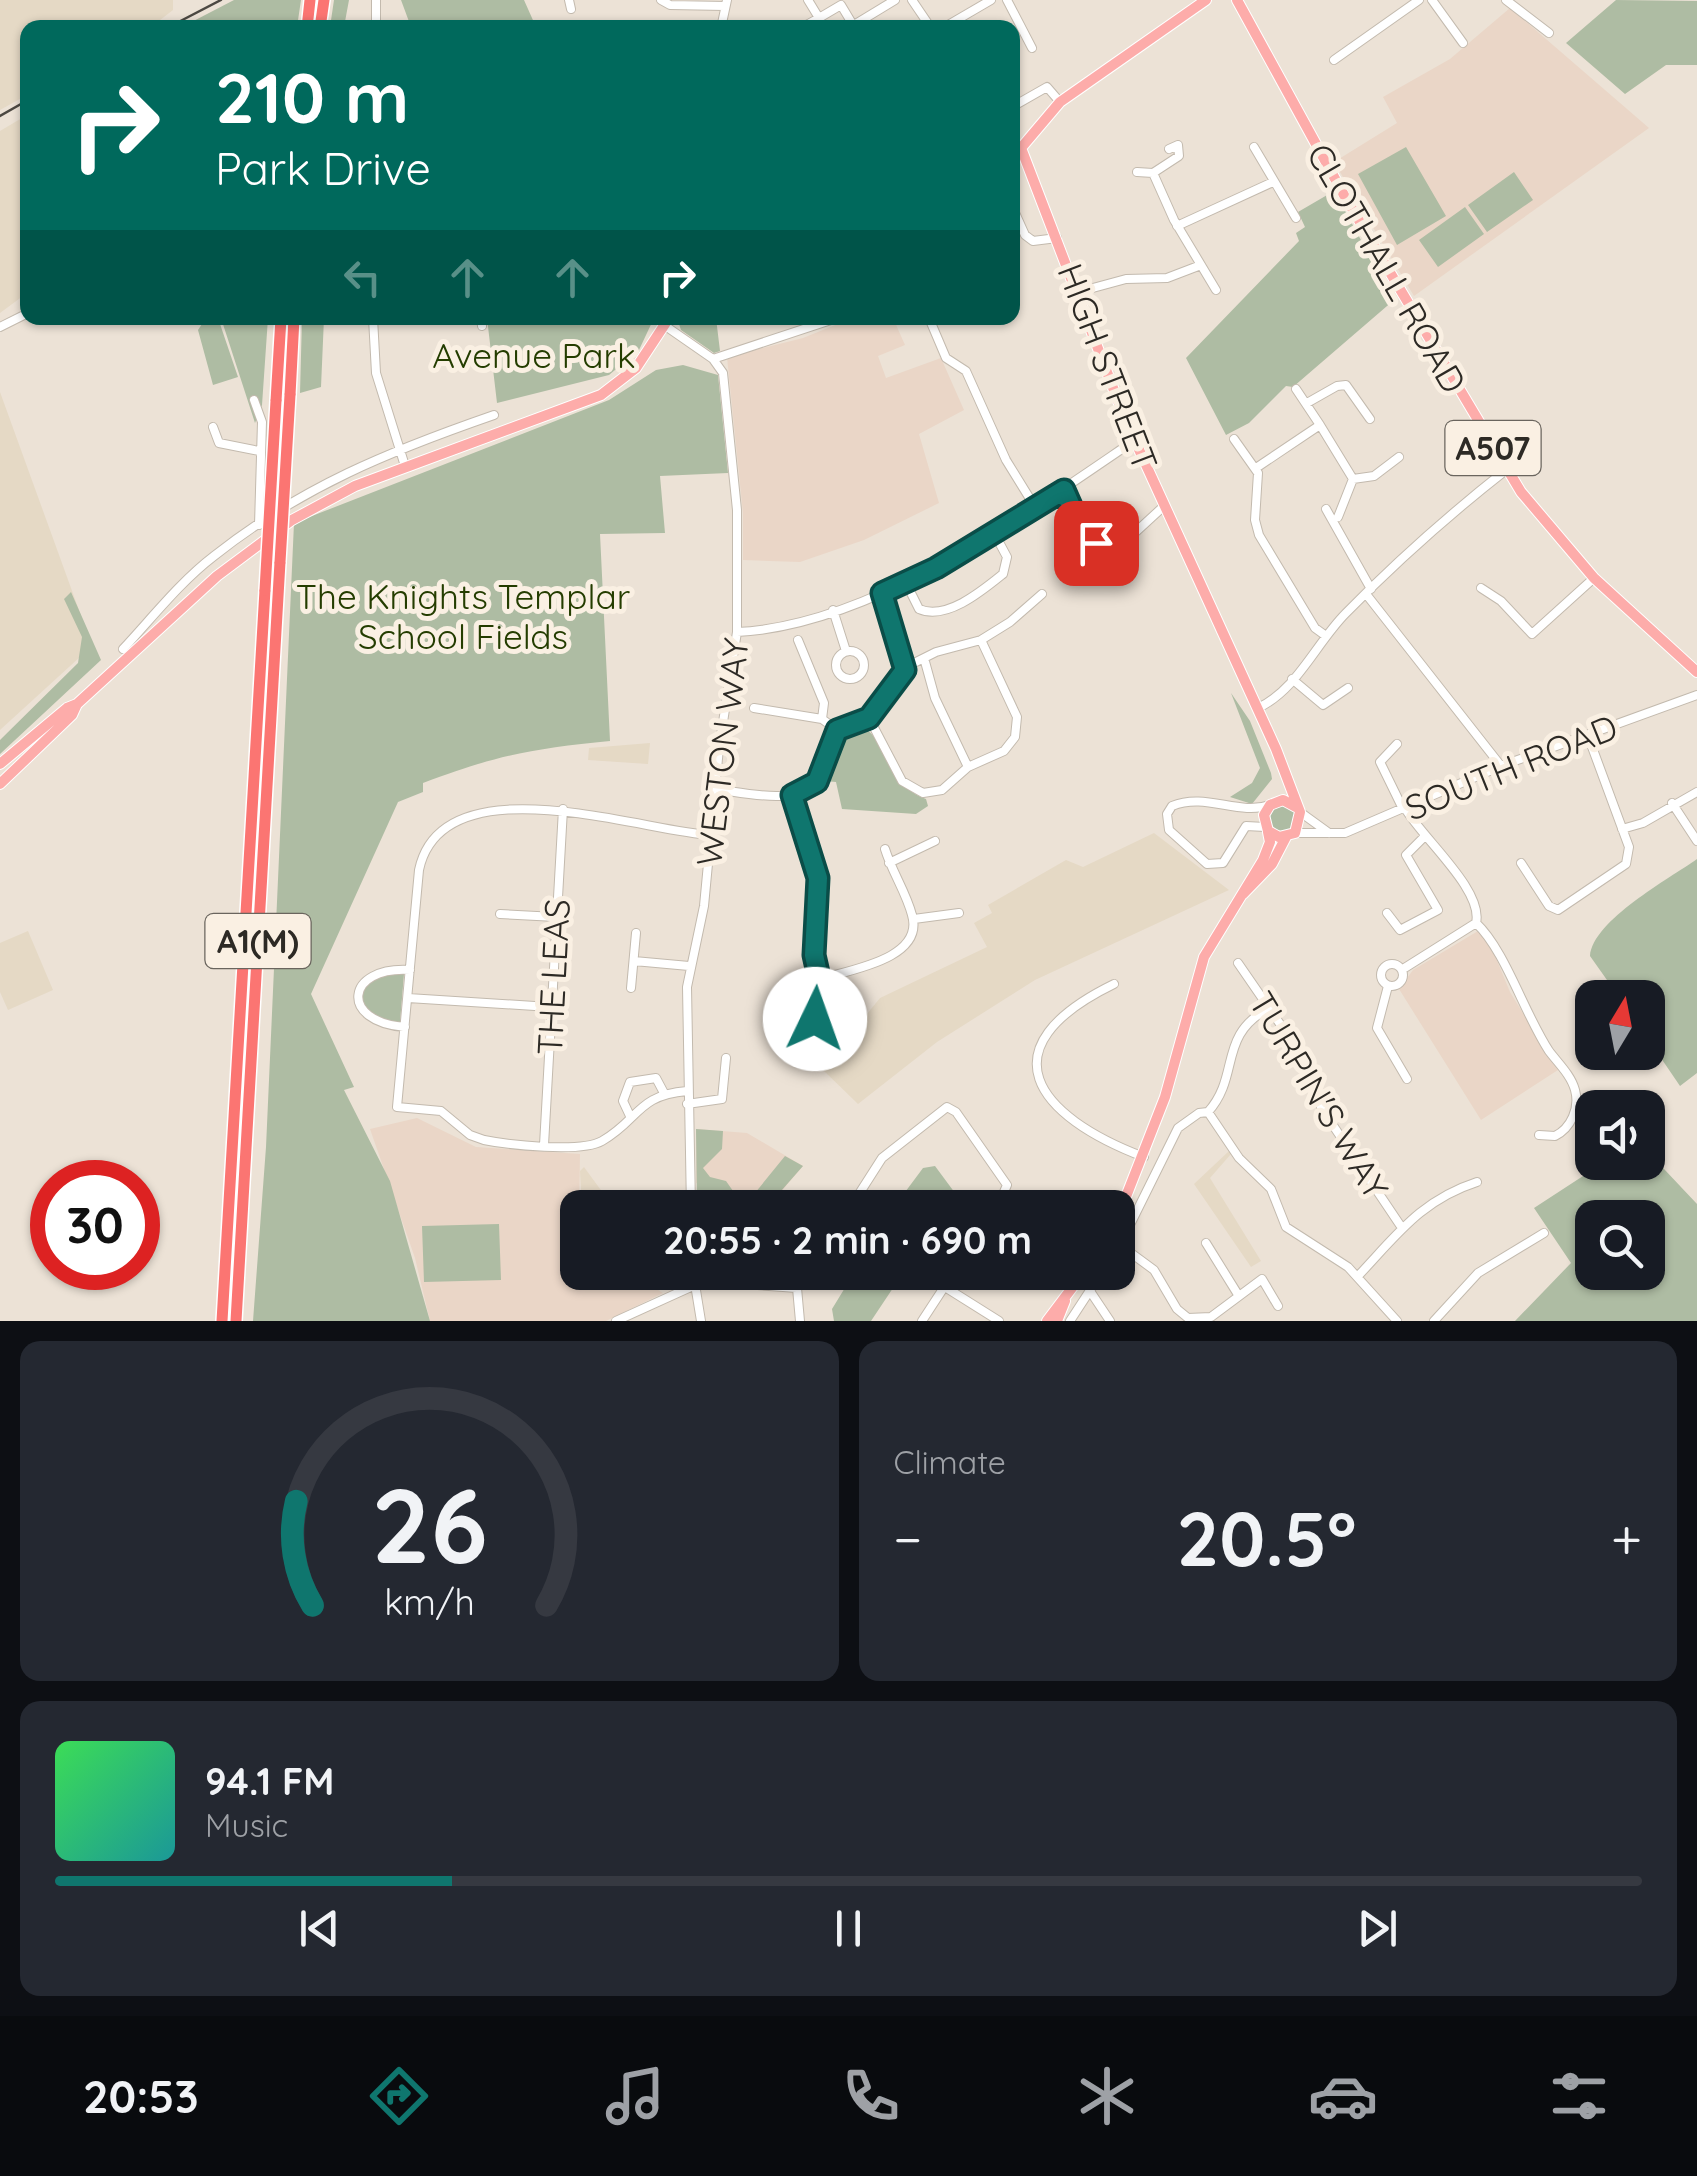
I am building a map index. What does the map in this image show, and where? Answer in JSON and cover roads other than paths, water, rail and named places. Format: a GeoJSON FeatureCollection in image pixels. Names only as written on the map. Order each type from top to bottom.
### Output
{"type":"FeatureCollection","features":[{"type":"Feature","properties":{"kind":"highway","name":"A1(M)"},"geometry":{"type":"LineString","coordinates":[[222,1321],[281,325]]}},
{"type":"Feature","properties":{"kind":"highway","name":"A1(M)"},"geometry":{"type":"LineString","coordinates":[[236,1321],[294,325]]}},
{"type":"Feature","properties":{"kind":"main road"},"geometry":{"type":"LineString","coordinates":[[1020,146],[1060,102],[1206,0]]}},
{"type":"Feature","properties":{"kind":"main road","name":"CLOTHALL ROAD"},"geometry":{"type":"LineString","coordinates":[[1241,3],[1337,184],[1506,470],[1545,524],[1594,578],[1697,672]]}},
{"type":"Feature","properties":{"kind":"main road","name":"HIGH STREET"},"geometry":{"type":"LineString","coordinates":[[1020,155],[1038,188],[1135,440],[1258,708],[1298,809]]}},
{"type":"Feature","properties":{"kind":"main road"},"geometry":{"type":"LineString","coordinates":[[0,784],[72,715],[78,704],[218,576],[305,512],[405,466],[602,395],[636,368],[663,325]]}},
{"type":"Feature","properties":{"kind":"main road","name":"CLOTHALL ROAD"},"geometry":{"type":"LineString","coordinates":[[1678,653],[1697,659]]}},
{"type":"Feature","properties":{"kind":"main road"},"geometry":{"type":"LineString","coordinates":[[0,764],[67,708],[78,704]]}},
{"type":"Feature","properties":{"kind":"main road","name":"HIGH STREET"},"geometry":{"type":"LineString","coordinates":[[1243,894],[1268,849],[1264,816],[1273,803],[1281,764]]}},
{"type":"Feature","properties":{"kind":"main road"},"geometry":{"type":"LineString","coordinates":[[1130,1190],[1149,1142],[1204,957],[1243,894],[1272,864],[1290,835],[1298,809],[1273,803]]}},
{"type":"Feature","properties":{"kind":"main road"},"geometry":{"type":"LineString","coordinates":[[1267,829],[1290,835]]}},
{"type":"Feature","properties":{"kind":"main road"},"geometry":{"type":"LineString","coordinates":[[1057,1321],[1072,1290]]}},
{"type":"Feature","properties":{"kind":"main road"},"geometry":{"type":"LineString","coordinates":[[1047,1321],[1065,1300]]}},
{"type":"Feature","properties":{"kind":"street"},"geometry":{"type":"LineString","coordinates":[[660,0],[670,5],[726,3]]}},
{"type":"Feature","properties":{"kind":"street"},"geometry":{"type":"LineString","coordinates":[[808,0],[820,18]]}},
{"type":"Feature","properties":{"kind":"street"},"geometry":{"type":"LineString","coordinates":[[861,20],[895,0]]}},
{"type":"Feature","properties":{"kind":"street"},"geometry":{"type":"LineString","coordinates":[[957,20],[991,0]]}},
{"type":"Feature","properties":{"kind":"street"},"geometry":{"type":"LineString","coordinates":[[1334,60],[1418,0]]}},
{"type":"Feature","properties":{"kind":"street"},"geometry":{"type":"LineString","coordinates":[[1432,0],[1462,43]]}},
{"type":"Feature","properties":{"kind":"street"},"geometry":{"type":"LineString","coordinates":[[1509,3],[1549,33]]}},
{"type":"Feature","properties":{"kind":"street"},"geometry":{"type":"LineString","coordinates":[[816,20],[841,6],[848,20]]}},
{"type":"Feature","properties":{"kind":"street"},"geometry":{"type":"LineString","coordinates":[[1020,26],[1032,48]]}},
{"type":"Feature","properties":{"kind":"street"},"geometry":{"type":"LineString","coordinates":[[1020,102],[1047,87],[1060,102]]}},
{"type":"Feature","properties":{"kind":"street"},"geometry":{"type":"LineString","coordinates":[[1137,172],[1153,172],[1179,156],[1178,145],[1169,149]]}},
{"type":"Feature","properties":{"kind":"street"},"geometry":{"type":"LineString","coordinates":[[1254,146],[1296,218]]}},
{"type":"Feature","properties":{"kind":"street"},"geometry":{"type":"LineString","coordinates":[[1153,172],[1177,226],[1216,290]]}},
{"type":"Feature","properties":{"kind":"street"},"geometry":{"type":"LineString","coordinates":[[1177,226],[1273,182]]}},
{"type":"Feature","properties":{"kind":"street"},"geometry":{"type":"LineString","coordinates":[[1020,224],[1025,235],[1034,241],[1058,238]]}},
{"type":"Feature","properties":{"kind":"street"},"geometry":{"type":"LineString","coordinates":[[1078,292],[1126,279],[1176,276],[1201,265]]}},
{"type":"Feature","properties":{"kind":"street"},"geometry":{"type":"LineString","coordinates":[[373,325],[376,372],[405,466]]}},
{"type":"Feature","properties":{"kind":"street"},"geometry":{"type":"LineString","coordinates":[[671,325],[713,359],[817,325]]}},
{"type":"Feature","properties":{"kind":"street"},"geometry":{"type":"LineString","coordinates":[[932,325],[946,358],[966,370],[1006,460],[1035,508]]}},
{"type":"Feature","properties":{"kind":"street","name":"WESTON WAY"},"geometry":{"type":"LineString","coordinates":[[690,1190],[689,966],[704,906],[714,789],[738,632],[737,510],[730,422],[723,373],[713,359]]}},
{"type":"Feature","properties":{"kind":"street"},"geometry":{"type":"LineString","coordinates":[[1307,403],[1346,385],[1370,419]]}},
{"type":"Feature","properties":{"kind":"street"},"geometry":{"type":"LineString","coordinates":[[1296,389],[1353,479]]}},
{"type":"Feature","properties":{"kind":"street"},"geometry":{"type":"LineString","coordinates":[[254,400],[262,422],[260,524]]}},
{"type":"Feature","properties":{"kind":"street"},"geometry":{"type":"LineString","coordinates":[[123,649],[206,563],[327,481],[398,448],[494,415]]}},
{"type":"Feature","properties":{"kind":"street"},"geometry":{"type":"LineString","coordinates":[[1256,468],[1320,425]]}},
{"type":"Feature","properties":{"kind":"street"},"geometry":{"type":"LineString","coordinates":[[212,427],[219,444],[259,451]]}},
{"type":"Feature","properties":{"kind":"street"},"geometry":{"type":"LineString","coordinates":[[738,632],[833,610],[906,583],[1064,490],[1135,440]]}},
{"type":"Feature","properties":{"kind":"street"},"geometry":{"type":"LineString","coordinates":[[1234,440],[1256,468],[1255,520],[1262,544],[1316,628],[1326,636]]}},
{"type":"Feature","properties":{"kind":"street"},"geometry":{"type":"LineString","coordinates":[[1353,479],[1374,476],[1399,458]]}},
{"type":"Feature","properties":{"kind":"street"},"geometry":{"type":"LineString","coordinates":[[1258,708],[1273,701],[1368,592],[1506,470]]}},
{"type":"Feature","properties":{"kind":"street"},"geometry":{"type":"LineString","coordinates":[[1338,518],[1353,479]]}},
{"type":"Feature","properties":{"kind":"street"},"geometry":{"type":"LineString","coordinates":[[1064,490],[1082,531],[1098,548]]}},
{"type":"Feature","properties":{"kind":"street"},"geometry":{"type":"LineString","coordinates":[[1102,562],[1164,506]]}},
{"type":"Feature","properties":{"kind":"street"},"geometry":{"type":"LineString","coordinates":[[1326,509],[1368,592],[1501,766]]}},
{"type":"Feature","properties":{"kind":"street"},"geometry":{"type":"LineString","coordinates":[[906,583],[919,609],[935,614],[946,611],[1002,574],[1007,557],[994,531]]}},
{"type":"Feature","properties":{"kind":"street"},"geometry":{"type":"LineString","coordinates":[[206,563],[218,576]]}},
{"type":"Feature","properties":{"kind":"street"},"geometry":{"type":"LineString","coordinates":[[1481,588],[1502,601],[1532,634],[1594,578]]}},
{"type":"Feature","properties":{"kind":"street"},"geometry":{"type":"LineString","coordinates":[[882,593],[905,670]]}},
{"type":"Feature","properties":{"kind":"street"},"geometry":{"type":"LineString","coordinates":[[837,730],[869,718],[905,670],[924,658],[981,640],[1010,622],[1042,594]]}},
{"type":"Feature","properties":{"kind":"street"},"geometry":{"type":"LineString","coordinates":[[833,610],[846,651]]}},
{"type":"Feature","properties":{"kind":"street"},"geometry":{"type":"LineString","coordinates":[[798,640],[825,706],[822,719]]}},
{"type":"Feature","properties":{"kind":"street"},"geometry":{"type":"LineString","coordinates":[[869,718],[886,758],[902,781],[917,791],[942,790],[968,767],[1004,752],[1016,732],[1014,709],[981,640]]}},
{"type":"Feature","properties":{"kind":"street"},"geometry":{"type":"LineString","coordinates":[[924,658],[935,698],[968,767]]}},
{"type":"Feature","properties":{"kind":"street"},"geometry":{"type":"LineString","coordinates":[[1292,679],[1319,705],[1329,703],[1348,688]]}},
{"type":"Feature","properties":{"kind":"street","name":"SOUTH ROAD"},"geometry":{"type":"LineString","coordinates":[[1290,835],[1345,833],[1501,766],[1695,693]]}},
{"type":"Feature","properties":{"kind":"street"},"geometry":{"type":"LineString","coordinates":[[754,708],[822,719],[837,730]]}},
{"type":"Feature","properties":{"kind":"street"},"geometry":{"type":"LineString","coordinates":[[714,789],[792,795],[820,779],[837,730]]}},
{"type":"Feature","properties":{"kind":"street"},"geometry":{"type":"LineString","coordinates":[[1521,862],[1549,906],[1562,910],[1626,864],[1629,846],[1588,736]]}},
{"type":"Feature","properties":{"kind":"street"},"geometry":{"type":"LineString","coordinates":[[1396,744],[1380,762],[1404,809],[1424,838],[1451,864],[1477,909],[1476,923],[1502,960],[1523,1008],[1576,1094],[1574,1111],[1564,1131],[1554,1136],[1539,1135]]}},
{"type":"Feature","properties":{"kind":"street"},"geometry":{"type":"LineString","coordinates":[[1622,830],[1643,823],[1672,802],[1697,792]]}},
{"type":"Feature","properties":{"kind":"street"},"geometry":{"type":"LineString","coordinates":[[778,1042],[800,1032],[815,1019],[821,1002],[814,955],[818,878],[792,795]]}},
{"type":"Feature","properties":{"kind":"street"},"geometry":{"type":"LineString","coordinates":[[1267,829],[1246,826],[1222,863],[1207,864],[1169,830],[1167,814],[1172,806],[1194,799],[1253,808],[1273,803]]}},
{"type":"Feature","properties":{"kind":"street"},"geometry":{"type":"LineString","coordinates":[[1672,802],[1697,841]]}},
{"type":"Feature","properties":{"kind":"street"},"geometry":{"type":"LineString","coordinates":[[687,1092],[664,1093],[598,1144],[484,1140],[470,1135],[442,1111],[397,1107],[418,878],[427,848],[447,830],[475,816],[519,808],[563,809],[660,831],[710,835]]}},
{"type":"Feature","properties":{"kind":"street","name":"THE LEAS"},"geometry":{"type":"LineString","coordinates":[[544,1145],[563,809]]}},
{"type":"Feature","properties":{"kind":"street"},"geometry":{"type":"LineString","coordinates":[[1298,809],[1329,833]]}},
{"type":"Feature","properties":{"kind":"street"},"geometry":{"type":"LineString","coordinates":[[1387,913],[1400,930],[1442,907],[1406,855],[1424,838]]}},
{"type":"Feature","properties":{"kind":"street"},"geometry":{"type":"LineString","coordinates":[[889,863],[935,842]]}},
{"type":"Feature","properties":{"kind":"street"},"geometry":{"type":"LineString","coordinates":[[820,979],[897,952],[910,940],[914,919],[886,849]]}},
{"type":"Feature","properties":{"kind":"street"},"geometry":{"type":"LineString","coordinates":[[914,919],[959,912]]}},
{"type":"Feature","properties":{"kind":"street"},"geometry":{"type":"LineString","coordinates":[[500,914],[556,917]]}},
{"type":"Feature","properties":{"kind":"street"},"geometry":{"type":"LineString","coordinates":[[1402,969],[1476,923]]}},
{"type":"Feature","properties":{"kind":"street"},"geometry":{"type":"LineString","coordinates":[[631,988],[636,934]]}},
{"type":"Feature","properties":{"kind":"street"},"geometry":{"type":"LineString","coordinates":[[634,961],[689,966]]}},
{"type":"Feature","properties":{"kind":"street","name":"TURPIN'S WAY"},"geometry":{"type":"LineString","coordinates":[[1238,963],[1302,1060],[1322,1109],[1400,1226]]}},
{"type":"Feature","properties":{"kind":"street"},"geometry":{"type":"LineString","coordinates":[[1388,986],[1381,978],[1384,967],[1394,964],[1402,969]]}},
{"type":"Feature","properties":{"kind":"street"},"geometry":{"type":"LineString","coordinates":[[1388,986],[1400,983],[1402,969]]}},
{"type":"Feature","properties":{"kind":"street"},"geometry":{"type":"LineString","coordinates":[[405,1027],[378,1022],[361,1010],[356,998],[359,987],[372,976],[386,970],[410,970]]}},
{"type":"Feature","properties":{"kind":"street"},"geometry":{"type":"LineString","coordinates":[[1114,984],[1085,998],[1050,1027],[1037,1051],[1036,1066],[1056,1104],[1076,1126],[1144,1157]]}},
{"type":"Feature","properties":{"kind":"street"},"geometry":{"type":"LineString","coordinates":[[1388,986],[1377,1028],[1407,1079]]}},
{"type":"Feature","properties":{"kind":"street"},"geometry":{"type":"LineString","coordinates":[[408,998],[550,1008]]}},
{"type":"Feature","properties":{"kind":"street"},"geometry":{"type":"LineString","coordinates":[[1208,1112],[1222,1091],[1238,1033],[1247,1021],[1269,1008]]}},
{"type":"Feature","properties":{"kind":"street"},"geometry":{"type":"LineString","coordinates":[[687,1104],[722,1099],[726,1058]]}},
{"type":"Feature","properties":{"kind":"street"},"geometry":{"type":"LineString","coordinates":[[630,1116],[623,1106],[627,1084],[656,1078],[664,1093]]}},
{"type":"Feature","properties":{"kind":"street"},"geometry":{"type":"LineString","coordinates":[[862,1190],[882,1158],[950,1107],[1007,1190]]}},
{"type":"Feature","properties":{"kind":"street"},"geometry":{"type":"LineString","coordinates":[[1135,1220],[1178,1128],[1198,1113],[1208,1112]]}},
{"type":"Feature","properties":{"kind":"street"},"geometry":{"type":"LineString","coordinates":[[1208,1112],[1239,1158],[1271,1188],[1286,1227],[1358,1276],[1397,1321]]}},
{"type":"Feature","properties":{"kind":"street"},"geometry":{"type":"LineString","coordinates":[[1149,1142],[1166,1150]]}},
{"type":"Feature","properties":{"kind":"street"},"geometry":{"type":"LineString","coordinates":[[1358,1276],[1400,1226],[1441,1196],[1477,1182]]}},
{"type":"Feature","properties":{"kind":"street"},"geometry":{"type":"LineString","coordinates":[[1434,1321],[1456,1294],[1490,1264],[1544,1233]]}},
{"type":"Feature","properties":{"kind":"street"},"geometry":{"type":"LineString","coordinates":[[1206,1243],[1237,1294]]}},
{"type":"Feature","properties":{"kind":"street"},"geometry":{"type":"LineString","coordinates":[[1135,1258],[1154,1270],[1177,1308],[1188,1318],[1211,1317],[1262,1278],[1278,1306]]}},
{"type":"Feature","properties":{"kind":"street"},"geometry":{"type":"LineString","coordinates":[[616,1321],[681,1290]]}},
{"type":"Feature","properties":{"kind":"street"},"geometry":{"type":"LineString","coordinates":[[695,1290],[700,1321]]}},
{"type":"Feature","properties":{"kind":"street"},"geometry":{"type":"LineString","coordinates":[[796,1290],[800,1321]]}},
{"type":"Feature","properties":{"kind":"street"},"geometry":{"type":"LineString","coordinates":[[922,1321],[943,1290]]}},
{"type":"Feature","properties":{"kind":"street"},"geometry":{"type":"LineString","coordinates":[[950,1290],[999,1321]]}},
{"type":"Feature","properties":{"kind":"street"},"geometry":{"type":"LineString","coordinates":[[1070,1321],[1090,1291],[1110,1321]]}},
{"type":"Feature","properties":{"kind":"railway"},"geometry":{"type":"LineString","coordinates":[[182,20],[221,0]]}},
{"type":"Feature","properties":{"kind":"railway"},"geometry":{"type":"LineString","coordinates":[[0,116],[20,105]]}},
{"type":"Feature","properties":{"kind":"park label","name":"Avenue Park"},"geometry":{"type":"Point","coordinates":[534,355]}},
{"type":"Feature","properties":{"kind":"park label","name":"The Knights Templar School Fields"},"geometry":{"type":"Point","coordinates":[463,616]}}]}
